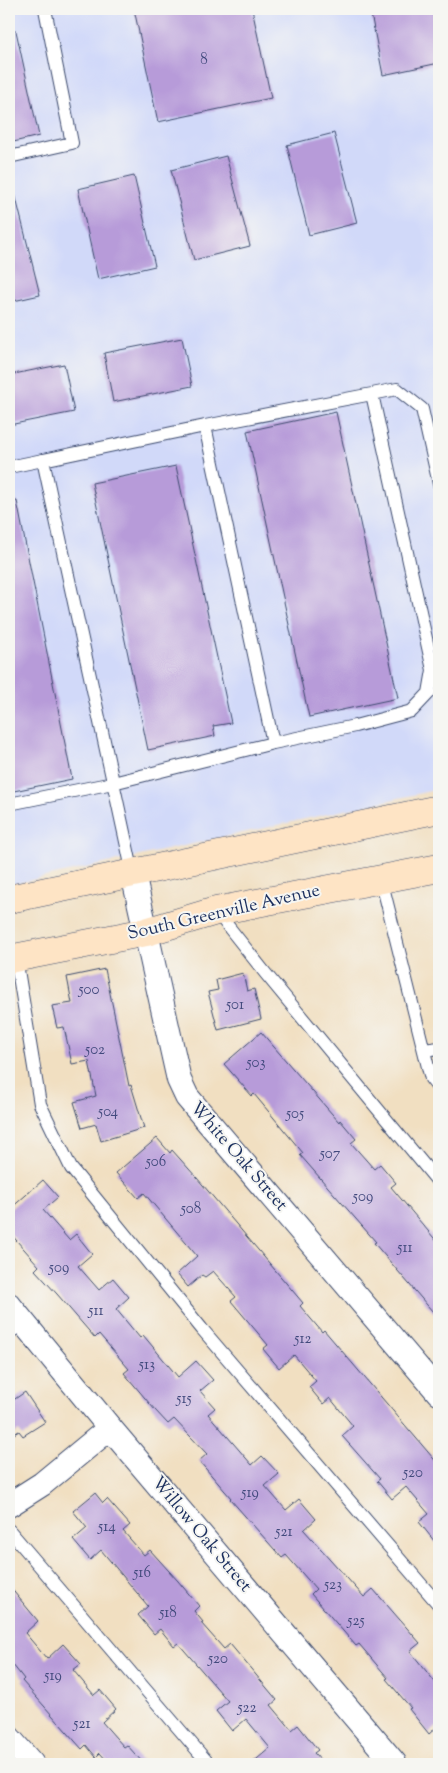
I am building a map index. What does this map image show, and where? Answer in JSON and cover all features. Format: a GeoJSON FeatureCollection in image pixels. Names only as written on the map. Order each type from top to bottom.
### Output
{"type":"FeatureCollection","features":[{"type":"Feature","properties":{"kind":"main road"},"geometry":{"type":"LineString","coordinates":[[9,899],[439,810]]}},
{"type":"Feature","properties":{"kind":"main road","name":"South Greenville Avenue"},"geometry":{"type":"LineString","coordinates":[[12,959],[146,932],[216,912],[439,868]]}},
{"type":"Feature","properties":{"kind":"street","name":"White Oak Street"},"geometry":{"type":"LineString","coordinates":[[133,874],[179,1080],[187,1097],[439,1393]]}},
{"type":"Feature","properties":{"kind":"street","name":"Willow Oak Street"},"geometry":{"type":"LineString","coordinates":[[14,1321],[110,1428],[395,1764]]}},
{"type":"Feature","properties":{"kind":"street"},"geometry":{"type":"LineString","coordinates":[[9,1505],[42,1484],[110,1428]]}},
{"type":"Feature","properties":{"kind":"street"},"geometry":{"type":"LineString","coordinates":[[9,1738],[32,1764]]}},
{"type":"Feature","properties":{"kind":"lane"},"geometry":{"type":"LineString","coordinates":[[9,157],[72,143],[45,9]]}},
{"type":"Feature","properties":{"kind":"lane"},"geometry":{"type":"LineString","coordinates":[[9,467],[205,426],[397,389],[422,409],[439,484]]}},
{"type":"Feature","properties":{"kind":"lane"},"geometry":{"type":"LineString","coordinates":[[9,804],[113,783],[412,711],[429,693],[432,670],[372,394]]}},
{"type":"Feature","properties":{"kind":"lane"},"geometry":{"type":"LineString","coordinates":[[205,426],[273,743]]}},
{"type":"Feature","properties":{"kind":"lane"},"geometry":{"type":"LineString","coordinates":[[43,460],[133,874]]}},
{"type":"Feature","properties":{"kind":"lane"},"geometry":{"type":"LineString","coordinates":[[381,879],[431,1079],[439,1089]]}},
{"type":"Feature","properties":{"kind":"lane"},"geometry":{"type":"LineString","coordinates":[[216,912],[439,1183]]}},
{"type":"Feature","properties":{"kind":"lane"},"geometry":{"type":"LineString","coordinates":[[12,959],[40,1104],[71,1168],[202,1329],[439,1605]]}},
{"type":"Feature","properties":{"kind":"lane"},"geometry":{"type":"LineString","coordinates":[[424,1050],[439,1048]]}},
{"type":"Feature","properties":{"kind":"lane"},"geometry":{"type":"LineString","coordinates":[[9,1530],[209,1764]]}},
{"type":"Feature","properties":{"kind":"shaded area"},"geometry":{"type":"Polygon","coordinates":[[[9,9],[439,9],[439,789],[9,885],[9,9]]]}},
{"type":"Feature","properties":{"kind":"building"},"geometry":{"type":"Polygon","coordinates":[[[134,9],[252,9],[271,98],[158,122],[134,9]]]}},
{"type":"Feature","properties":{"kind":"building"},"geometry":{"type":"Polygon","coordinates":[[[370,9],[439,9],[439,63],[383,75],[370,9]]]}},
{"type":"Feature","properties":{"kind":"building"},"geometry":{"type":"Polygon","coordinates":[[[16,31],[39,136],[9,143],[9,32],[16,31]]]}},
{"type":"Feature","properties":{"kind":"building"},"geometry":{"type":"Polygon","coordinates":[[[334,133],[357,223],[309,235],[287,145],[334,133]]]}},
{"type":"Feature","properties":{"kind":"building"},"geometry":{"type":"Polygon","coordinates":[[[226,156],[250,246],[194,260],[171,170],[226,156]]]}},
{"type":"Feature","properties":{"kind":"building"},"geometry":{"type":"Polygon","coordinates":[[[134,176],[155,266],[98,279],[78,189],[134,176]]]}},
{"type":"Feature","properties":{"kind":"building"},"geometry":{"type":"Polygon","coordinates":[[[15,194],[40,295],[9,302],[9,195],[15,194]]]}},
{"type":"Feature","properties":{"kind":"building"},"geometry":{"type":"Polygon","coordinates":[[[182,338],[192,386],[113,402],[104,353],[182,338]]]}},
{"type":"Feature","properties":{"kind":"building"},"geometry":{"type":"Polygon","coordinates":[[[64,364],[74,412],[9,425],[9,375],[64,364]]]}},
{"type":"Feature","properties":{"kind":"building"},"geometry":{"type":"Polygon","coordinates":[[[336,412],[398,698],[309,717],[247,431],[336,412]]]}},
{"type":"Feature","properties":{"kind":"building"},"geometry":{"type":"Polygon","coordinates":[[[176,466],[231,723],[213,726],[215,736],[148,750],[92,483],[176,466]]]}},
{"type":"Feature","properties":{"kind":"building"},"geometry":{"type":"Polygon","coordinates":[[[17,501],[72,779],[9,792],[9,502],[17,501]]]}},
{"type":"Feature","properties":{"kind":"building"},"geometry":{"type":"Polygon","coordinates":[[[105,969],[129,1086],[131,1085],[144,1128],[101,1141],[96,1124],[82,1128],[74,1102],[96,1096],[89,1061],[72,1064],[64,1027],[57,1028],[52,1006],[72,1003],[67,977],[105,969]]]}},
{"type":"Feature","properties":{"kind":"building"},"geometry":{"type":"Polygon","coordinates":[[[243,973],[247,991],[254,989],[261,1019],[218,1030],[208,992],[218,990],[216,980],[243,973]]]}},
{"type":"Feature","properties":{"kind":"building"},"geometry":{"type":"Polygon","coordinates":[[[261,1032],[356,1139],[351,1143],[374,1169],[380,1164],[396,1183],[391,1187],[439,1244],[439,1319],[374,1243],[376,1242],[300,1155],[303,1153],[254,1094],[252,1096],[224,1064],[261,1032]]]}},
{"type":"Feature","properties":{"kind":"building"},"geometry":{"type":"Polygon","coordinates":[[[157,1138],[170,1153],[172,1150],[197,1178],[303,1303],[300,1306],[322,1332],[324,1330],[439,1465],[439,1547],[419,1522],[429,1514],[406,1487],[392,1499],[377,1481],[380,1479],[342,1436],[353,1426],[330,1398],[323,1404],[309,1387],[316,1381],[294,1355],[279,1368],[263,1349],[268,1345],[231,1301],[236,1297],[213,1271],[205,1277],[202,1275],[188,1287],[177,1274],[197,1256],[144,1193],[138,1198],[116,1173],[157,1138]]]}},
{"type":"Feature","properties":{"kind":"building"},"geometry":{"type":"Polygon","coordinates":[[[43,1180],[58,1197],[43,1210],[69,1240],[76,1234],[92,1254],[78,1266],[99,1290],[113,1278],[129,1297],[116,1309],[140,1338],[143,1335],[178,1377],[196,1361],[213,1380],[200,1391],[215,1408],[208,1414],[252,1465],[262,1456],[279,1474],[265,1486],[286,1510],[299,1499],[316,1519],[304,1530],[364,1597],[373,1589],[420,1643],[410,1651],[439,1687],[439,1725],[429,1734],[409,1709],[411,1708],[386,1679],[388,1678],[359,1644],[356,1646],[311,1594],[316,1589],[286,1555],[282,1558],[199,1461],[207,1454],[174,1419],[168,1424],[124,1373],[129,1369],[99,1334],[95,1338],[35,1270],[39,1266],[9,1232],[9,1210],[43,1180]]]}},
{"type":"Feature","properties":{"kind":"building"},"geometry":{"type":"Polygon","coordinates":[[[25,1392],[45,1422],[23,1436],[19,1431],[9,1437],[9,1403],[25,1392]]]}},
{"type":"Feature","properties":{"kind":"building"},"geometry":{"type":"Polygon","coordinates":[[[95,1493],[103,1503],[107,1499],[130,1525],[123,1531],[144,1555],[150,1550],[178,1581],[199,1606],[194,1611],[203,1622],[201,1623],[224,1649],[230,1644],[277,1700],[271,1705],[292,1730],[298,1725],[318,1750],[314,1753],[324,1764],[251,1764],[270,1748],[246,1719],[232,1731],[216,1711],[228,1701],[178,1643],[174,1646],[160,1629],[154,1634],[138,1615],[148,1606],[101,1550],[90,1560],[73,1540],[87,1528],[73,1511],[95,1493]]]}},
{"type":"Feature","properties":{"kind":"building"},"geometry":{"type":"Polygon","coordinates":[[[9,1586],[38,1621],[25,1633],[47,1659],[63,1644],[81,1664],[73,1670],[94,1695],[100,1690],[116,1709],[102,1722],[124,1747],[127,1745],[144,1764],[104,1764],[107,1761],[100,1753],[96,1757],[86,1745],[82,1749],[22,1681],[24,1679],[9,1660],[9,1586]]]}}]}
